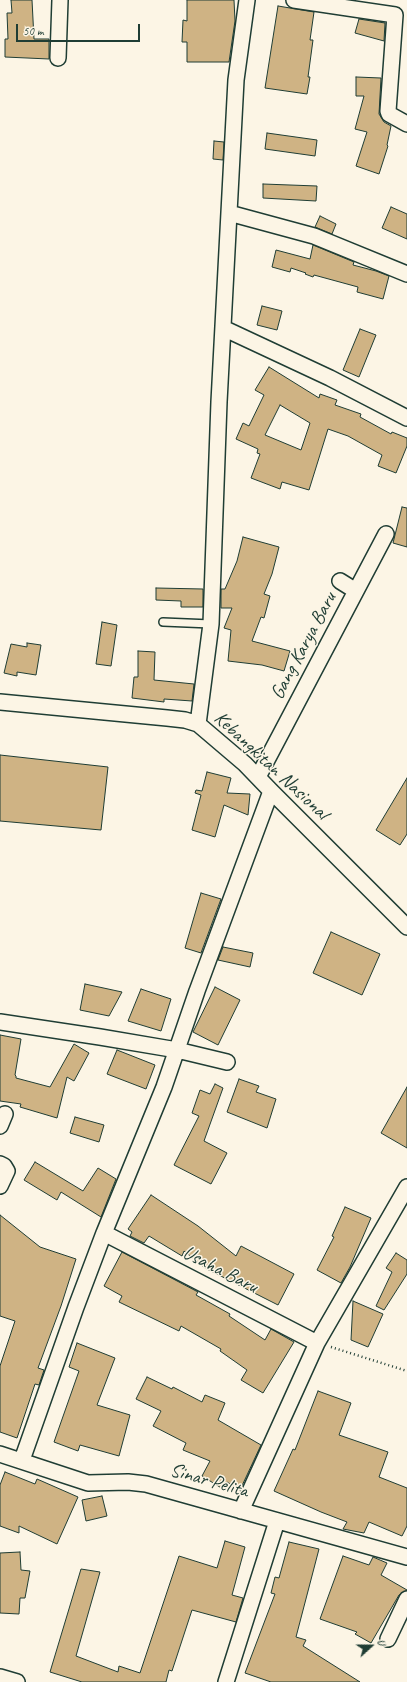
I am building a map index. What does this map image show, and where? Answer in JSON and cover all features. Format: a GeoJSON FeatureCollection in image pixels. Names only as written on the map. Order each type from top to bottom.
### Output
{"type":"FeatureCollection","features":[{"type":"Feature","properties":{"kind":"street"},"geometry":{"type":"LineString","coordinates":[[58,58],[60,0]]}},
{"type":"Feature","properties":{"kind":"street"},"geometry":{"type":"LineString","coordinates":[[198,724],[211,624],[223,328],[236,80],[247,0]]}},
{"type":"Feature","properties":{"kind":"street"},"geometry":{"type":"LineString","coordinates":[[294,0],[401,16],[388,111],[389,114],[407,124]]}},
{"type":"Feature","properties":{"kind":"street"},"geometry":{"type":"LineString","coordinates":[[229,213],[314,236],[407,274]]}},
{"type":"Feature","properties":{"kind":"street"},"geometry":{"type":"LineString","coordinates":[[223,328],[330,378],[407,418]]}},
{"type":"Feature","properties":{"kind":"street","name":"Gang Karya Baru"},"geometry":{"type":"LineString","coordinates":[[258,777],[386,534]]}},
{"type":"Feature","properties":{"kind":"street"},"geometry":{"type":"LineString","coordinates":[[340,581],[356,591]]}},
{"type":"Feature","properties":{"kind":"street","name":"Kebangkitan Nasional"},"geometry":{"type":"LineString","coordinates":[[0,702],[167,718],[185,720],[198,724],[220,741],[258,777],[271,792],[407,927]]}},
{"type":"Feature","properties":{"kind":"street"},"geometry":{"type":"LineString","coordinates":[[22,1460],[76,1307],[104,1233],[164,1087],[197,992],[271,792]]}},
{"type":"Feature","properties":{"kind":"street"},"geometry":{"type":"LineString","coordinates":[[0,1022],[177,1050],[227,1062]]}},
{"type":"Feature","properties":{"kind":"street"},"geometry":{"type":"LineString","coordinates":[[0,1186],[7,1171],[2,1165]]}},
{"type":"Feature","properties":{"kind":"street"},"geometry":{"type":"LineString","coordinates":[[241,1511],[317,1343],[400,1212],[407,1187]]}},
{"type":"Feature","properties":{"kind":"street","name":"Usaha Baru"},"geometry":{"type":"LineString","coordinates":[[104,1233],[317,1343]]}},
{"type":"Feature","properties":{"kind":"street","name":"Sinar Pelita"},"geometry":{"type":"LineString","coordinates":[[0,1454],[22,1460],[77,1481],[88,1483],[128,1482],[146,1484],[407,1557]]}},
{"type":"Feature","properties":{"kind":"street"},"geometry":{"type":"LineString","coordinates":[[226,1682],[277,1521]]}},
{"type":"Feature","properties":{"kind":"street"},"geometry":{"type":"LineString","coordinates":[[388,1639],[407,1599]]}},
{"type":"Feature","properties":{"kind":"street"},"geometry":{"type":"LineString","coordinates":[[0,1677],[17,1682]]}},
{"type":"Feature","properties":{"kind":"lane"},"geometry":{"type":"LineString","coordinates":[[163,622],[211,624]]}},
{"type":"Feature","properties":{"kind":"path"},"geometry":{"type":"LineString","coordinates":[[317,1343],[360,1355],[407,1371]]}},
{"type":"Feature","properties":{"kind":"building"},"geometry":{"type":"Polygon","coordinates":[[[11,0],[32,0],[34,39],[49,39],[49,59],[5,57],[5,39],[8,39],[7,13],[12,13],[11,0]]]}},
{"type":"Feature","properties":{"kind":"building"},"geometry":{"type":"Polygon","coordinates":[[[187,0],[234,0],[235,21],[229,62],[187,62],[187,42],[182,42],[183,20],[187,21],[187,0]]]}},
{"type":"Feature","properties":{"kind":"building"},"geometry":{"type":"Polygon","coordinates":[[[278,6],[314,12],[310,40],[313,40],[307,94],[265,88],[278,6]]]}},
{"type":"Feature","properties":{"kind":"building"},"geometry":{"type":"Polygon","coordinates":[[[359,19],[385,23],[384,41],[355,33],[359,19]]]}},
{"type":"Feature","properties":{"kind":"building"},"geometry":{"type":"Polygon","coordinates":[[[356,77],[381,78],[379,114],[384,122],[391,126],[388,146],[379,174],[356,166],[367,132],[355,129],[364,96],[356,96],[356,77]]]}},
{"type":"Feature","properties":{"kind":"building"},"geometry":{"type":"Polygon","coordinates":[[[267,133],[317,140],[315,156],[265,149],[267,133]]]}},
{"type":"Feature","properties":{"kind":"building"},"geometry":{"type":"Polygon","coordinates":[[[214,141],[224,142],[223,160],[213,159],[214,141]]]}},
{"type":"Feature","properties":{"kind":"building"},"geometry":{"type":"Polygon","coordinates":[[[263,184],[317,186],[316,201],[263,198],[263,184]]]}},
{"type":"Feature","properties":{"kind":"building"},"geometry":{"type":"Polygon","coordinates":[[[391,207],[407,214],[407,239],[382,228],[391,207]]]}},
{"type":"Feature","properties":{"kind":"building"},"geometry":{"type":"Polygon","coordinates":[[[320,216],[336,224],[332,234],[315,227],[320,216]]]}},
{"type":"Feature","properties":{"kind":"building"},"geometry":{"type":"Polygon","coordinates":[[[313,245],[354,262],[353,265],[389,276],[383,299],[357,292],[358,287],[314,275],[313,277],[291,268],[290,272],[272,267],[276,250],[310,259],[313,245]]]}},
{"type":"Feature","properties":{"kind":"building"},"geometry":{"type":"Polygon","coordinates":[[[262,306],[282,311],[277,330],[257,325],[262,306]]]}},
{"type":"Feature","properties":{"kind":"building"},"geometry":{"type":"Polygon","coordinates":[[[360,329],[376,335],[359,377],[343,370],[360,329]]]}},
{"type":"Feature","properties":{"kind":"building"},"geometry":{"type":"Polygon","coordinates":[[[269,367],[319,398],[320,394],[337,400],[335,405],[361,414],[360,417],[391,434],[392,432],[407,438],[407,446],[396,473],[378,466],[382,455],[348,436],[328,429],[309,490],[282,482],[280,489],[251,478],[260,454],[257,453],[258,449],[236,439],[243,423],[249,426],[264,395],[255,390],[269,367]],[[280,405],[265,435],[301,450],[310,423],[280,405]]]}},
{"type":"Feature","properties":{"kind":"building"},"geometry":{"type":"Polygon","coordinates":[[[402,507],[407,508],[407,547],[393,543],[402,507]]]}},
{"type":"Feature","properties":{"kind":"building"},"geometry":{"type":"Polygon","coordinates":[[[243,537],[279,547],[272,574],[264,594],[270,596],[264,618],[261,617],[252,641],[290,651],[284,671],[262,665],[228,661],[231,630],[224,628],[232,608],[221,608],[221,589],[225,589],[237,561],[243,537]]]}},
{"type":"Feature","properties":{"kind":"building"},"geometry":{"type":"Polygon","coordinates":[[[156,588],[203,589],[203,607],[181,607],[181,601],[156,600],[156,588]]]}},
{"type":"Feature","properties":{"kind":"building"},"geometry":{"type":"Polygon","coordinates":[[[102,622],[117,625],[111,666],[96,664],[102,622]]]}},
{"type":"Feature","properties":{"kind":"building"},"geometry":{"type":"Polygon","coordinates":[[[27,643],[41,645],[36,675],[17,672],[17,676],[4,673],[11,644],[27,647],[27,643]]]}},
{"type":"Feature","properties":{"kind":"building"},"geometry":{"type":"Polygon","coordinates":[[[138,651],[155,652],[154,680],[194,684],[192,701],[164,699],[164,702],[132,698],[134,677],[138,677],[138,651]]]}},
{"type":"Feature","properties":{"kind":"building"},"geometry":{"type":"Polygon","coordinates":[[[0,755],[108,767],[101,830],[0,821],[0,755]]]}},
{"type":"Feature","properties":{"kind":"building"},"geometry":{"type":"Polygon","coordinates":[[[207,772],[231,778],[227,793],[250,794],[248,815],[224,805],[215,837],[192,830],[201,795],[195,793],[196,790],[202,791],[207,772]]]}},
{"type":"Feature","properties":{"kind":"building"},"geometry":{"type":"Polygon","coordinates":[[[407,778],[407,834],[400,845],[376,830],[407,778]]]}},
{"type":"Feature","properties":{"kind":"building"},"geometry":{"type":"Polygon","coordinates":[[[201,893],[221,899],[201,953],[185,948],[201,893]]]}},
{"type":"Feature","properties":{"kind":"building"},"geometry":{"type":"Polygon","coordinates":[[[331,932],[380,954],[362,995],[313,973],[331,932]]]}},
{"type":"Feature","properties":{"kind":"building"},"geometry":{"type":"Polygon","coordinates":[[[223,947],[253,953],[250,967],[218,960],[223,947]]]}},
{"type":"Feature","properties":{"kind":"building"},"geometry":{"type":"Polygon","coordinates":[[[85,984],[122,992],[109,1016],[80,1010],[85,984]]]}},
{"type":"Feature","properties":{"kind":"building"},"geometry":{"type":"Polygon","coordinates":[[[215,987],[240,1000],[218,1045],[193,1032],[215,987]]]}},
{"type":"Feature","properties":{"kind":"building"},"geometry":{"type":"Polygon","coordinates":[[[141,989],[171,999],[161,1031],[128,1021],[141,989]]]}},
{"type":"Feature","properties":{"kind":"building"},"geometry":{"type":"Polygon","coordinates":[[[0,1035],[21,1039],[15,1075],[16,1078],[50,1087],[74,1044],[89,1053],[74,1081],[67,1077],[57,1118],[20,1107],[21,1104],[0,1101],[0,1035]]]}},
{"type":"Feature","properties":{"kind":"building"},"geometry":{"type":"Polygon","coordinates":[[[117,1050],[155,1065],[146,1089],[107,1074],[117,1050]]]}},
{"type":"Feature","properties":{"kind":"building"},"geometry":{"type":"Polygon","coordinates":[[[239,1079],[259,1086],[256,1092],[276,1099],[267,1128],[227,1112],[239,1079]]]}},
{"type":"Feature","properties":{"kind":"building"},"geometry":{"type":"Polygon","coordinates":[[[215,1084],[223,1088],[204,1141],[227,1153],[211,1184],[174,1165],[199,1116],[192,1113],[200,1090],[210,1094],[215,1084]]]}},
{"type":"Feature","properties":{"kind":"building"},"geometry":{"type":"Polygon","coordinates":[[[407,1087],[407,1148],[381,1133],[407,1087]]]}},
{"type":"Feature","properties":{"kind":"building"},"geometry":{"type":"Polygon","coordinates":[[[75,1117],[104,1125],[99,1142],[70,1133],[75,1117]]]}},
{"type":"Feature","properties":{"kind":"building"},"geometry":{"type":"Polygon","coordinates":[[[35,1162],[83,1191],[98,1168],[116,1179],[101,1217],[61,1192],[57,1200],[24,1180],[35,1162]]]}},
{"type":"Feature","properties":{"kind":"building"},"geometry":{"type":"Polygon","coordinates":[[[151,1195],[198,1226],[236,1256],[241,1246],[294,1274],[278,1305],[205,1268],[184,1251],[182,1256],[149,1236],[144,1243],[130,1236],[132,1232],[128,1229],[151,1195]]]}},
{"type":"Feature","properties":{"kind":"building"},"geometry":{"type":"Polygon","coordinates":[[[345,1207],[371,1218],[350,1267],[341,1283],[317,1270],[334,1237],[332,1236],[345,1207]]]}},
{"type":"Feature","properties":{"kind":"building"},"geometry":{"type":"Polygon","coordinates":[[[0,1215],[40,1247],[76,1259],[61,1306],[38,1368],[44,1370],[39,1385],[35,1384],[17,1438],[0,1432],[0,1366],[15,1321],[0,1316],[0,1215]]]}},
{"type":"Feature","properties":{"kind":"building"},"geometry":{"type":"Polygon","coordinates":[[[122,1252],[198,1292],[196,1295],[230,1314],[229,1316],[265,1340],[271,1329],[294,1342],[263,1393],[241,1380],[247,1370],[220,1351],[221,1349],[181,1326],[179,1331],[119,1302],[122,1296],[104,1286],[122,1252]]]}},
{"type":"Feature","properties":{"kind":"building"},"geometry":{"type":"Polygon","coordinates":[[[396,1253],[407,1260],[407,1274],[384,1310],[376,1306],[392,1272],[386,1268],[396,1253]]]}},
{"type":"Feature","properties":{"kind":"building"},"geometry":{"type":"Polygon","coordinates":[[[353,1301],[383,1314],[368,1347],[351,1340],[353,1301]]]}},
{"type":"Feature","properties":{"kind":"building"},"geometry":{"type":"Polygon","coordinates":[[[77,1343],[115,1358],[97,1405],[130,1415],[119,1456],[80,1445],[78,1451],[54,1442],[79,1371],[69,1367],[77,1343]]]}},
{"type":"Feature","properties":{"kind":"building"},"geometry":{"type":"Polygon","coordinates":[[[147,1377],[172,1389],[173,1387],[202,1402],[205,1395],[225,1403],[218,1420],[261,1445],[240,1490],[227,1482],[223,1489],[202,1476],[210,1461],[183,1450],[186,1443],[153,1426],[161,1411],[136,1399],[147,1377]]]}},
{"type":"Feature","properties":{"kind":"building"},"geometry":{"type":"Polygon","coordinates":[[[318,1391],[351,1403],[339,1435],[388,1452],[379,1477],[407,1488],[407,1526],[402,1536],[369,1522],[364,1533],[343,1529],[347,1522],[274,1491],[293,1449],[295,1450],[318,1391]]]}},
{"type":"Feature","properties":{"kind":"building"},"geometry":{"type":"Polygon","coordinates":[[[5,1472],[35,1484],[37,1479],[78,1497],[57,1544],[19,1526],[19,1533],[0,1526],[0,1485],[5,1472]]]}},
{"type":"Feature","properties":{"kind":"building"},"geometry":{"type":"Polygon","coordinates":[[[102,1496],[107,1516],[86,1521],[82,1500],[102,1496]]]}},
{"type":"Feature","properties":{"kind":"building"},"geometry":{"type":"Polygon","coordinates":[[[225,1541],[245,1547],[232,1595],[243,1598],[236,1622],[192,1610],[172,1671],[169,1670],[166,1682],[82,1682],[50,1672],[81,1569],[100,1572],[76,1656],[118,1672],[119,1666],[140,1673],[179,1556],[217,1568],[225,1541]]]}},
{"type":"Feature","properties":{"kind":"building"},"geometry":{"type":"Polygon","coordinates":[[[289,1542],[319,1549],[296,1637],[306,1640],[303,1646],[360,1682],[271,1682],[245,1673],[275,1594],[271,1593],[275,1577],[279,1578],[289,1542]]]}},
{"type":"Feature","properties":{"kind":"building"},"geometry":{"type":"Polygon","coordinates":[[[20,1552],[21,1570],[30,1571],[25,1598],[20,1598],[19,1614],[0,1613],[0,1553],[20,1552]]]}},
{"type":"Feature","properties":{"kind":"building"},"geometry":{"type":"Polygon","coordinates":[[[343,1556],[369,1565],[373,1557],[387,1563],[381,1575],[407,1590],[399,1595],[371,1643],[355,1634],[357,1632],[320,1619],[343,1556]]]}}]}
